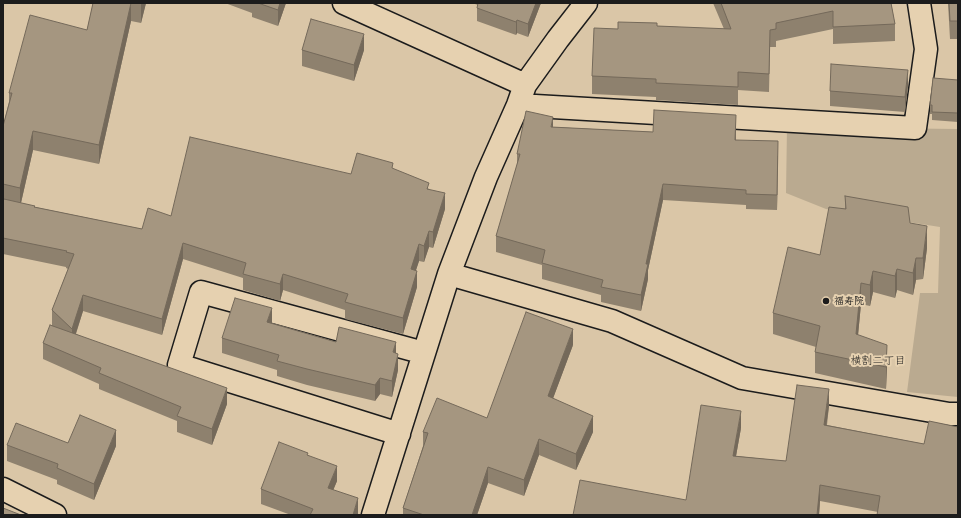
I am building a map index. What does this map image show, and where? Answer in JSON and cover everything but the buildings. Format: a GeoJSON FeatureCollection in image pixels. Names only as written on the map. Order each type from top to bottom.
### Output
{"type":"FeatureCollection","features":[{"type":"Feature","properties":{"kind":"street"},"geometry":{"type":"LineString","coordinates":[[345,3],[522,95],[915,128],[926,49],[919,3]]}},
{"type":"Feature","properties":{"kind":"street"},"geometry":{"type":"LineString","coordinates":[[373,515],[449,274],[486,177],[522,95],[558,39],[586,3]]}},
{"type":"Feature","properties":{"kind":"street"},"geometry":{"type":"LineString","coordinates":[[449,274],[612,321],[742,378],[948,414],[958,414]]}},
{"type":"Feature","properties":{"kind":"street"},"geometry":{"type":"LineString","coordinates":[[399,434],[179,365],[201,292],[424,353]]}},
{"type":"Feature","properties":{"kind":"street"},"geometry":{"type":"LineString","coordinates":[[3,489],[56,515]]}},
{"type":"Feature","properties":{"kind":"shaded area"},"geometry":{"type":"Polygon","coordinates":[[[787,127],[958,129],[958,397],[907,392],[920,293],[938,293],[940,227],[826,209],[786,193],[787,127]]]}},
{"type":"Feature","properties":{"kind":"place","name":"福寿院"},"geometry":{"type":"Point","coordinates":[826,301]}},
{"type":"Feature","properties":{"kind":"district","name":"横割二丁目"},"geometry":{"type":"Point","coordinates":[878,361]}}]}
